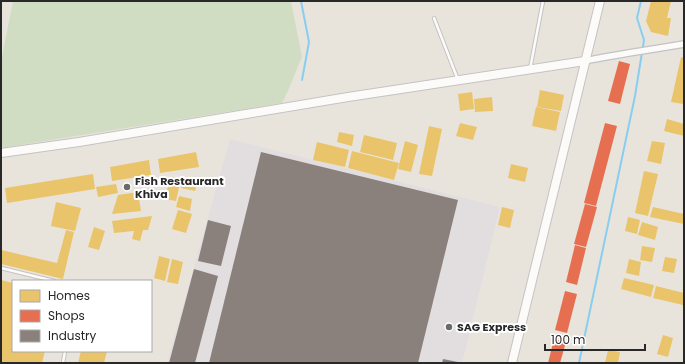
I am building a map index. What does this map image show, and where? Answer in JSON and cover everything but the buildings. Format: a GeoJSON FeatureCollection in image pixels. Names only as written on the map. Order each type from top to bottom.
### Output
{"type":"FeatureCollection","features":[{"type":"Feature","properties":{"kind":"main road"},"geometry":{"type":"LineString","coordinates":[[512,363],[600,1]]}},
{"type":"Feature","properties":{"kind":"main road"},"geometry":{"type":"LineString","coordinates":[[1,153],[79,142],[348,97],[585,61]]}},
{"type":"Feature","properties":{"kind":"street"},"geometry":{"type":"LineString","coordinates":[[585,61],[636,51],[684,44]]}},
{"type":"Feature","properties":{"kind":"lane"},"geometry":{"type":"LineString","coordinates":[[530,69],[543,1]]}},
{"type":"Feature","properties":{"kind":"lane"},"geometry":{"type":"LineString","coordinates":[[434,18],[458,80]]}},
{"type":"Feature","properties":{"kind":"lane"},"geometry":{"type":"LineString","coordinates":[[1,268],[50,280]]}},
{"type":"Feature","properties":{"kind":"lane"},"geometry":{"type":"LineString","coordinates":[[63,363],[65,352]]}},
{"type":"Feature","properties":{"kind":"shaded area"},"geometry":{"type":"Polygon","coordinates":[[[230,139],[500,207],[462,363],[167,363],[230,139]]]}},
{"type":"Feature","properties":{"kind":"green space"},"geometry":{"type":"Polygon","coordinates":[[[13,1],[291,1],[302,57],[282,103],[1,148],[1,62],[13,1]]]}},
{"type":"Feature","properties":{"kind":"waterway"},"geometry":{"type":"LineString","coordinates":[[301,1],[309,42],[302,80]]}},
{"type":"Feature","properties":{"kind":"waterway"},"geometry":{"type":"LineString","coordinates":[[579,363],[635,96],[644,40],[637,18],[641,1]]}},
{"type":"Feature","properties":{"kind":"place","name":"Fish Restaurant Khiva"},"geometry":{"type":"Point","coordinates":[127,187]}},
{"type":"Feature","properties":{"kind":"place","name":"SAG Express"},"geometry":{"type":"Point","coordinates":[449,327]}}]}
